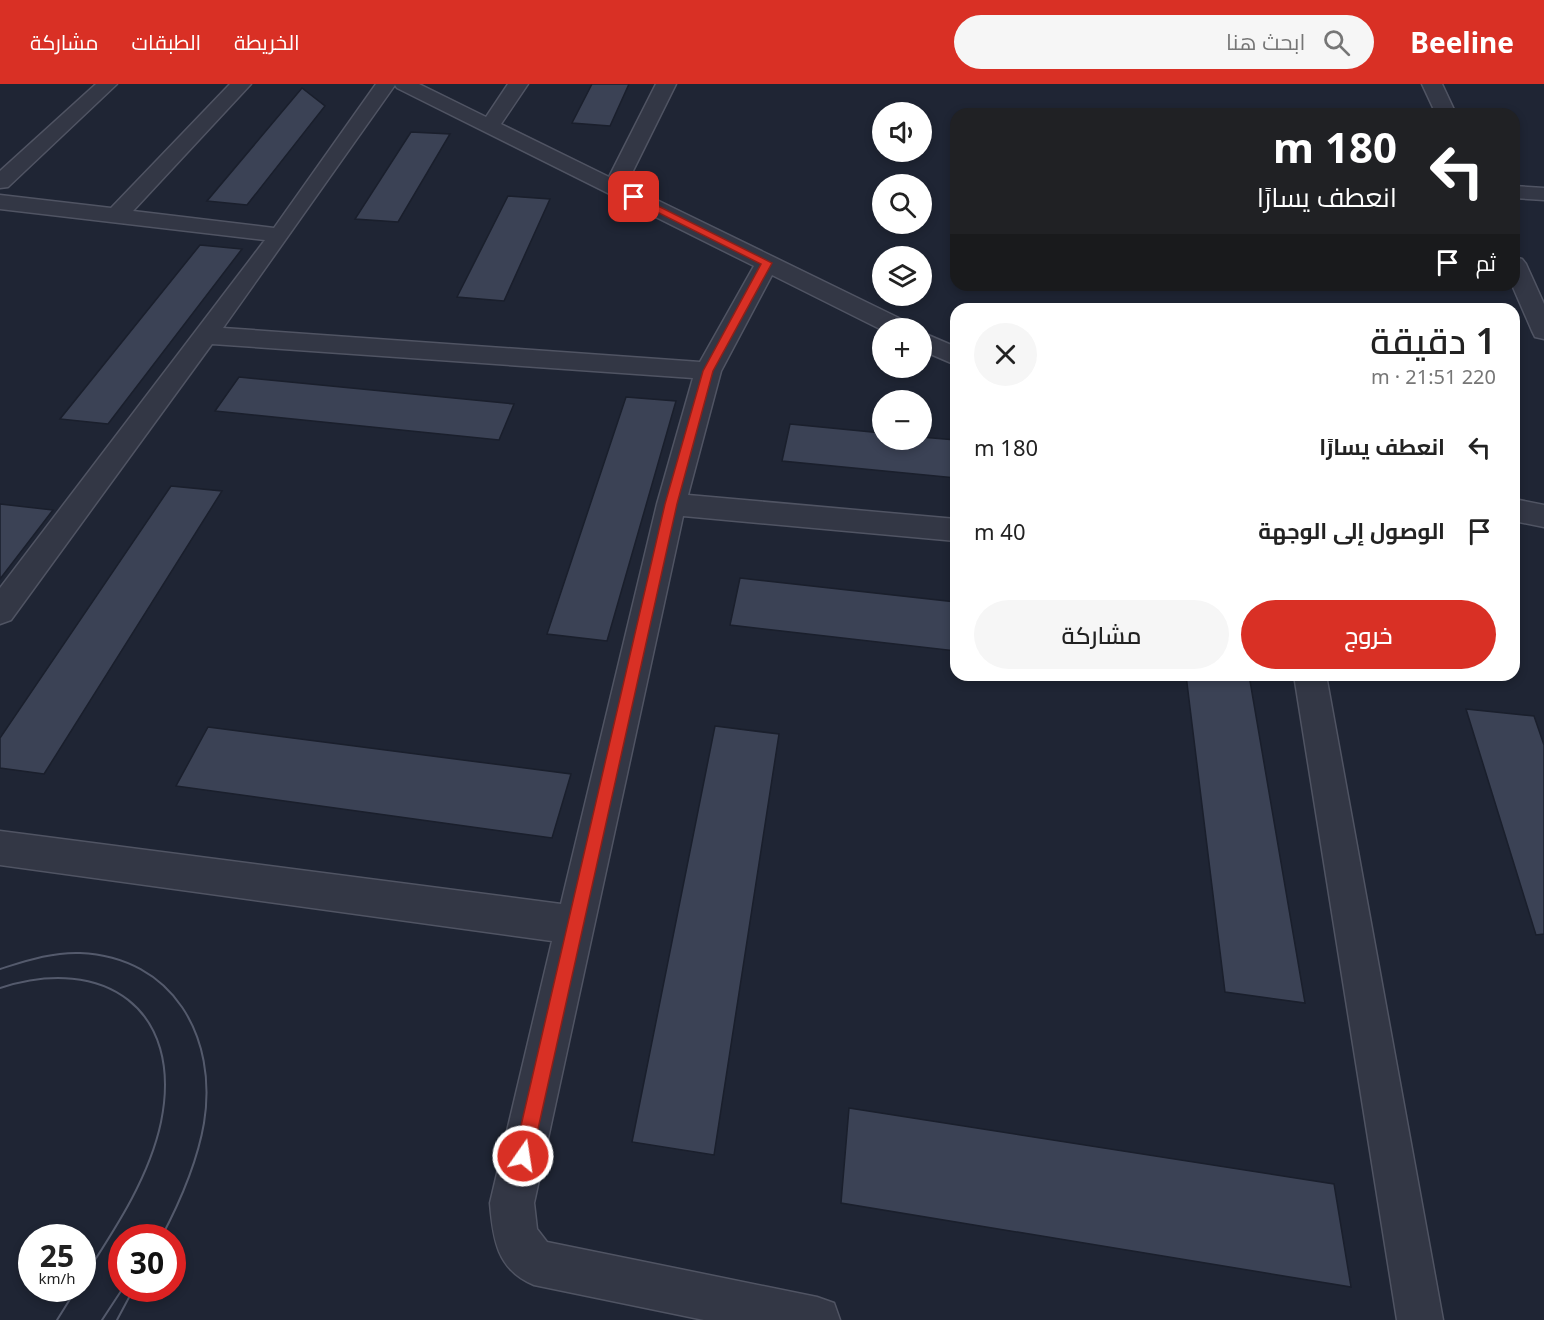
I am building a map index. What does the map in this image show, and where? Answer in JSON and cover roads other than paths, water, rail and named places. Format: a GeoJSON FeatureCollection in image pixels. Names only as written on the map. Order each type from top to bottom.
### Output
{"type":"FeatureCollection","features":[{"type":"Feature","properties":{"kind":"street"},"geometry":{"type":"LineString","coordinates":[[0,182],[107,84]]}},
{"type":"Feature","properties":{"kind":"street"},"geometry":{"type":"LineString","coordinates":[[116,216],[241,84]]}},
{"type":"Feature","properties":{"kind":"street"},"geometry":{"type":"LineString","coordinates":[[0,611],[280,235],[386,84]]}},
{"type":"Feature","properties":{"kind":"street"},"geometry":{"type":"LineString","coordinates":[[404,84],[878,318]]}},
{"type":"Feature","properties":{"kind":"street"},"geometry":{"type":"LineString","coordinates":[[490,126],[518,84]]}},
{"type":"Feature","properties":{"kind":"street"},"geometry":{"type":"LineString","coordinates":[[614,187],[666,84]]}},
{"type":"Feature","properties":{"kind":"street"},"geometry":{"type":"LineString","coordinates":[[1432,84],[1443,108]]}},
{"type":"Feature","properties":{"kind":"street"},"geometry":{"type":"LineString","coordinates":[[1520,192],[1544,194]]}},
{"type":"Feature","properties":{"kind":"street"},"geometry":{"type":"LineString","coordinates":[[0,202],[280,235]]}},
{"type":"Feature","properties":{"kind":"street"},"geometry":{"type":"LineString","coordinates":[[767,263],[708,371],[671,504],[512,1203],[516,1238],[534,1262],[817,1320]]}},
{"type":"Feature","properties":{"kind":"street"},"geometry":{"type":"LineString","coordinates":[[1520,277],[1544,331]]}},
{"type":"Feature","properties":{"kind":"street"},"geometry":{"type":"LineString","coordinates":[[205,335],[708,371]]}},
{"type":"Feature","properties":{"kind":"street"},"geometry":{"type":"LineString","coordinates":[[932,345],[950,354]]}},
{"type":"Feature","properties":{"kind":"street"},"geometry":{"type":"LineString","coordinates":[[671,504],[950,529]]}},
{"type":"Feature","properties":{"kind":"street"},"geometry":{"type":"LineString","coordinates":[[1520,511],[1544,516]]}},
{"type":"Feature","properties":{"kind":"street"},"geometry":{"type":"LineString","coordinates":[[1311,681],[1420,1320]]}},
{"type":"Feature","properties":{"kind":"street"},"geometry":{"type":"LineString","coordinates":[[0,848],[575,925]]}},
{"type":"Feature","properties":{"kind":"tram line"},"geometry":{"type":"LineString","coordinates":[[0,969],[59,954],[80,953],[113,958],[141,969],[164,986],[182,1007],[195,1032],[204,1061],[207,1091],[204,1123],[197,1153],[168,1224]]}},
{"type":"Feature","properties":{"kind":"tram line"},"geometry":{"type":"LineString","coordinates":[[0,988],[38,979],[72,979],[103,986],[128,1000],[148,1021],[160,1049],[165,1082],[161,1122],[155,1143],[129,1204],[96,1258]]}},
{"type":"Feature","properties":{"kind":"tram line"},"geometry":{"type":"LineString","coordinates":[[57,1320],[68,1302]]}},
{"type":"Feature","properties":{"kind":"tram line"},"geometry":{"type":"LineString","coordinates":[[102,1320],[114,1302]]}},
{"type":"Feature","properties":{"kind":"tram line"},"geometry":{"type":"LineString","coordinates":[[117,1320],[127,1302]]}}]}
